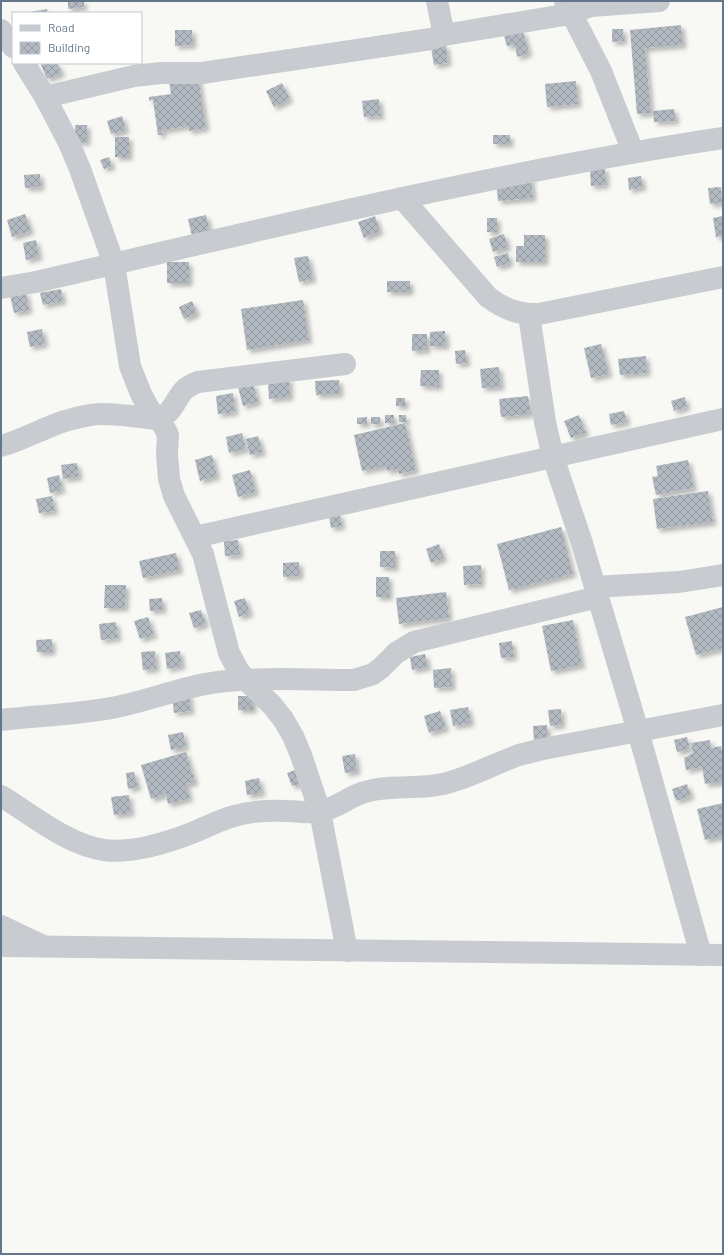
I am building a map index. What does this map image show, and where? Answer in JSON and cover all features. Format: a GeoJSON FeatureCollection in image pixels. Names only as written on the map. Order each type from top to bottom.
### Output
{"type":"FeatureCollection","features":[{"type":"Feature","properties":{"kind":"street"},"geometry":{"type":"LineString","coordinates":[[437,1],[444,35]]}},
{"type":"Feature","properties":{"kind":"street"},"geometry":{"type":"LineString","coordinates":[[568,7],[578,10],[591,6],[659,1]]}},
{"type":"Feature","properties":{"kind":"street"},"geometry":{"type":"LineString","coordinates":[[45,97],[134,76],[160,73],[202,73],[423,40],[444,35],[564,15],[568,7]]}},
{"type":"Feature","properties":{"kind":"street"},"geometry":{"type":"LineString","coordinates":[[568,7],[601,71],[633,152]]}},
{"type":"Feature","properties":{"kind":"street"},"geometry":{"type":"LineString","coordinates":[[25,64],[63,130],[80,169],[114,264],[130,366],[148,407],[162,423],[168,435],[167,467],[169,479],[174,496],[203,554],[229,653],[238,670],[246,680],[272,705],[283,719],[293,736],[320,812],[348,951]]}},
{"type":"Feature","properties":{"kind":"street"},"geometry":{"type":"LineString","coordinates":[[1,288],[36,282],[502,176],[633,152],[723,138]]}},
{"type":"Feature","properties":{"kind":"street"},"geometry":{"type":"LineString","coordinates":[[402,198],[488,297],[508,310],[529,315],[550,312],[723,278]]}},
{"type":"Feature","properties":{"kind":"street"},"geometry":{"type":"LineString","coordinates":[[529,315],[545,422],[553,457],[597,592],[701,955]]}},
{"type":"Feature","properties":{"kind":"street"},"geometry":{"type":"LineString","coordinates":[[1,446],[28,437],[58,423],[82,416],[100,414],[157,419],[169,413],[185,389],[198,382],[345,364]]}},
{"type":"Feature","properties":{"kind":"street"},"geometry":{"type":"LineString","coordinates":[[194,537],[723,419]]}},
{"type":"Feature","properties":{"kind":"street"},"geometry":{"type":"LineString","coordinates":[[1,720],[91,712],[122,706],[178,690],[203,685],[246,680],[354,680],[364,678],[377,671],[396,653],[414,642],[597,592],[723,575]]}},
{"type":"Feature","properties":{"kind":"street"},"geometry":{"type":"LineString","coordinates":[[1,796],[76,842],[105,850],[123,851],[141,849],[192,833],[213,823],[235,816],[274,810],[320,812],[342,804],[352,797],[364,792],[376,789],[392,787],[419,788],[443,784],[520,755],[570,743],[723,715]]}},
{"type":"Feature","properties":{"kind":"street"},"geometry":{"type":"LineString","coordinates":[[1,926],[43,946]]}},
{"type":"Feature","properties":{"kind":"street"},"geometry":{"type":"LineString","coordinates":[[1,946],[723,955]]}},
{"type":"Feature","properties":{"kind":"building"},"geometry":{"type":"Polygon","coordinates":[[[68,1],[84,1],[84,7],[68,9],[68,1]]]}},
{"type":"Feature","properties":{"kind":"building"},"geometry":{"type":"Polygon","coordinates":[[[47,9],[48,12],[30,12],[47,9]]]}},
{"type":"Feature","properties":{"kind":"building"},"geometry":{"type":"Polygon","coordinates":[[[681,25],[683,45],[645,48],[651,113],[637,114],[630,30],[681,25]]]}},
{"type":"Feature","properties":{"kind":"building"},"geometry":{"type":"Polygon","coordinates":[[[612,29],[623,29],[624,41],[612,42],[612,29]]]}},
{"type":"Feature","properties":{"kind":"building"},"geometry":{"type":"Polygon","coordinates":[[[175,30],[192,30],[193,45],[175,46],[175,30]]]}},
{"type":"Feature","properties":{"kind":"building"},"geometry":{"type":"Polygon","coordinates":[[[523,31],[529,53],[517,57],[515,45],[507,46],[504,36],[523,31]]]}},
{"type":"Feature","properties":{"kind":"building"},"geometry":{"type":"Polygon","coordinates":[[[446,45],[448,63],[434,65],[431,47],[446,45]]]}},
{"type":"Feature","properties":{"kind":"building"},"geometry":{"type":"Polygon","coordinates":[[[58,64],[62,73],[47,79],[41,65],[58,64]]]}},
{"type":"Feature","properties":{"kind":"building"},"geometry":{"type":"Polygon","coordinates":[[[198,77],[206,128],[189,131],[188,126],[162,130],[163,135],[158,135],[153,100],[149,101],[149,97],[171,94],[169,81],[198,77]]]}},
{"type":"Feature","properties":{"kind":"building"},"geometry":{"type":"Polygon","coordinates":[[[576,81],[578,104],[547,107],[545,84],[576,81]]]}},
{"type":"Feature","properties":{"kind":"building"},"geometry":{"type":"Polygon","coordinates":[[[282,83],[290,99],[274,107],[266,91],[282,83]]]}},
{"type":"Feature","properties":{"kind":"building"},"geometry":{"type":"Polygon","coordinates":[[[379,99],[381,116],[364,117],[362,101],[379,99]]]}},
{"type":"Feature","properties":{"kind":"building"},"geometry":{"type":"Polygon","coordinates":[[[674,109],[676,121],[654,122],[653,111],[674,109]]]}},
{"type":"Feature","properties":{"kind":"building"},"geometry":{"type":"Polygon","coordinates":[[[122,116],[126,130],[111,134],[107,121],[122,116]]]}},
{"type":"Feature","properties":{"kind":"building"},"geometry":{"type":"Polygon","coordinates":[[[75,125],[87,125],[87,142],[75,142],[75,125]]]}},
{"type":"Feature","properties":{"kind":"building"},"geometry":{"type":"Polygon","coordinates":[[[493,135],[510,135],[510,144],[493,144],[493,135]]]}},
{"type":"Feature","properties":{"kind":"building"},"geometry":{"type":"Polygon","coordinates":[[[115,137],[129,137],[129,157],[115,157],[115,137]]]}},
{"type":"Feature","properties":{"kind":"building"},"geometry":{"type":"Polygon","coordinates":[[[109,157],[112,166],[104,169],[100,160],[109,157]]]}},
{"type":"Feature","properties":{"kind":"building"},"geometry":{"type":"Polygon","coordinates":[[[605,168],[606,185],[591,186],[590,169],[605,168]]]}},
{"type":"Feature","properties":{"kind":"building"},"geometry":{"type":"Polygon","coordinates":[[[40,174],[41,187],[25,188],[24,175],[40,174]]]}},
{"type":"Feature","properties":{"kind":"building"},"geometry":{"type":"Polygon","coordinates":[[[641,176],[643,187],[629,190],[628,178],[641,176]]]}},
{"type":"Feature","properties":{"kind":"building"},"geometry":{"type":"Polygon","coordinates":[[[531,177],[533,198],[498,201],[496,180],[531,177]]]}},
{"type":"Feature","properties":{"kind":"building"},"geometry":{"type":"Polygon","coordinates":[[[721,187],[722,203],[710,204],[708,188],[721,187]]]}},
{"type":"Feature","properties":{"kind":"building"},"geometry":{"type":"Polygon","coordinates":[[[25,214],[31,231],[12,237],[7,220],[25,214]]]}},
{"type":"Feature","properties":{"kind":"building"},"geometry":{"type":"Polygon","coordinates":[[[206,215],[211,236],[193,240],[188,219],[206,215]]]}},
{"type":"Feature","properties":{"kind":"building"},"geometry":{"type":"Polygon","coordinates":[[[375,216],[380,231],[364,238],[358,222],[375,216]]]}},
{"type":"Feature","properties":{"kind":"building"},"geometry":{"type":"Polygon","coordinates":[[[723,216],[723,236],[716,237],[713,218],[723,216]]]}},
{"type":"Feature","properties":{"kind":"building"},"geometry":{"type":"Polygon","coordinates":[[[487,218],[497,218],[497,232],[487,232],[487,218]]]}},
{"type":"Feature","properties":{"kind":"building"},"geometry":{"type":"Polygon","coordinates":[[[504,234],[508,247],[493,252],[489,239],[504,234]]]}},
{"type":"Feature","properties":{"kind":"building"},"geometry":{"type":"Polygon","coordinates":[[[524,235],[545,235],[545,262],[516,262],[516,246],[524,246],[524,235]]]}},
{"type":"Feature","properties":{"kind":"building"},"geometry":{"type":"Polygon","coordinates":[[[36,240],[39,257],[26,260],[23,243],[36,240]]]}},
{"type":"Feature","properties":{"kind":"building"},"geometry":{"type":"Polygon","coordinates":[[[508,253],[510,263],[497,267],[494,257],[508,253]]]}},
{"type":"Feature","properties":{"kind":"building"},"geometry":{"type":"Polygon","coordinates":[[[308,256],[313,279],[299,282],[294,258],[308,256]]]}},
{"type":"Feature","properties":{"kind":"building"},"geometry":{"type":"Polygon","coordinates":[[[167,262],[189,262],[189,283],[167,283],[167,262]]]}},
{"type":"Feature","properties":{"kind":"building"},"geometry":{"type":"Polygon","coordinates":[[[387,281],[410,281],[410,292],[387,292],[387,281]]]}},
{"type":"Feature","properties":{"kind":"building"},"geometry":{"type":"Polygon","coordinates":[[[61,289],[63,301],[43,305],[40,293],[61,289]]]}},
{"type":"Feature","properties":{"kind":"building"},"geometry":{"type":"Polygon","coordinates":[[[26,292],[29,310],[14,313],[10,295],[26,292]]]}},
{"type":"Feature","properties":{"kind":"building"},"geometry":{"type":"Polygon","coordinates":[[[303,300],[309,340],[247,350],[241,309],[303,300]]]}},
{"type":"Feature","properties":{"kind":"building"},"geometry":{"type":"Polygon","coordinates":[[[192,301],[197,313],[184,319],[179,307],[192,301]]]}},
{"type":"Feature","properties":{"kind":"building"},"geometry":{"type":"Polygon","coordinates":[[[42,329],[45,344],[30,347],[27,332],[42,329]]]}},
{"type":"Feature","properties":{"kind":"building"},"geometry":{"type":"Polygon","coordinates":[[[445,331],[446,346],[430,346],[430,332],[445,331]]]}},
{"type":"Feature","properties":{"kind":"building"},"geometry":{"type":"Polygon","coordinates":[[[412,334],[427,334],[427,350],[412,351],[412,334]]]}},
{"type":"Feature","properties":{"kind":"building"},"geometry":{"type":"Polygon","coordinates":[[[601,344],[609,374],[591,378],[584,348],[601,344]]]}},
{"type":"Feature","properties":{"kind":"building"},"geometry":{"type":"Polygon","coordinates":[[[465,350],[467,363],[456,364],[455,351],[465,350]]]}},
{"type":"Feature","properties":{"kind":"building"},"geometry":{"type":"Polygon","coordinates":[[[646,356],[647,373],[620,375],[618,359],[646,356]]]}},
{"type":"Feature","properties":{"kind":"building"},"geometry":{"type":"Polygon","coordinates":[[[499,367],[501,387],[482,388],[480,369],[499,367]]]}},
{"type":"Feature","properties":{"kind":"building"},"geometry":{"type":"Polygon","coordinates":[[[421,370],[439,370],[439,387],[420,386],[421,370]]]}},
{"type":"Feature","properties":{"kind":"building"},"geometry":{"type":"Polygon","coordinates":[[[289,378],[290,397],[269,399],[268,380],[289,378]]]}},
{"type":"Feature","properties":{"kind":"building"},"geometry":{"type":"Polygon","coordinates":[[[339,380],[340,394],[316,395],[315,381],[339,380]]]}},
{"type":"Feature","properties":{"kind":"building"},"geometry":{"type":"Polygon","coordinates":[[[253,383],[258,402],[243,406],[238,387],[253,383]]]}},
{"type":"Feature","properties":{"kind":"building"},"geometry":{"type":"Polygon","coordinates":[[[233,393],[235,412],[218,414],[216,396],[233,393]]]}},
{"type":"Feature","properties":{"kind":"building"},"geometry":{"type":"Polygon","coordinates":[[[528,396],[531,414],[501,417],[499,399],[528,396]]]}},
{"type":"Feature","properties":{"kind":"building"},"geometry":{"type":"Polygon","coordinates":[[[685,397],[687,407],[674,411],[671,401],[685,397]]]}},
{"type":"Feature","properties":{"kind":"building"},"geometry":{"type":"Polygon","coordinates":[[[396,398],[405,398],[405,406],[396,406],[396,398]]]}},
{"type":"Feature","properties":{"kind":"building"},"geometry":{"type":"Polygon","coordinates":[[[624,411],[627,422],[611,425],[609,414],[624,411]]]}},
{"type":"Feature","properties":{"kind":"building"},"geometry":{"type":"Polygon","coordinates":[[[385,415],[394,415],[394,423],[385,423],[385,415]]]}},
{"type":"Feature","properties":{"kind":"building"},"geometry":{"type":"Polygon","coordinates":[[[399,415],[406,415],[406,422],[399,422],[399,415]]]}},
{"type":"Feature","properties":{"kind":"building"},"geometry":{"type":"Polygon","coordinates":[[[579,415],[586,433],[571,438],[564,421],[579,415]]]}},
{"type":"Feature","properties":{"kind":"building"},"geometry":{"type":"Polygon","coordinates":[[[367,417],[367,424],[357,424],[357,418],[367,417]]]}},
{"type":"Feature","properties":{"kind":"building"},"geometry":{"type":"Polygon","coordinates":[[[371,417],[380,417],[380,424],[371,424],[371,417]]]}},
{"type":"Feature","properties":{"kind":"building"},"geometry":{"type":"Polygon","coordinates":[[[405,423],[416,470],[399,474],[398,469],[387,471],[386,466],[362,471],[354,435],[405,423]]]}},
{"type":"Feature","properties":{"kind":"building"},"geometry":{"type":"Polygon","coordinates":[[[242,433],[246,449],[229,453],[226,437],[242,433]]]}},
{"type":"Feature","properties":{"kind":"building"},"geometry":{"type":"Polygon","coordinates":[[[258,436],[263,452],[250,455],[246,439],[258,436]]]}},
{"type":"Feature","properties":{"kind":"building"},"geometry":{"type":"Polygon","coordinates":[[[212,455],[217,476],[200,481],[195,460],[212,455]]]}},
{"type":"Feature","properties":{"kind":"building"},"geometry":{"type":"Polygon","coordinates":[[[688,460],[694,488],[656,495],[652,477],[658,476],[656,466],[688,460]]]}},
{"type":"Feature","properties":{"kind":"building"},"geometry":{"type":"Polygon","coordinates":[[[77,463],[79,477],[63,479],[61,465],[77,463]]]}},
{"type":"Feature","properties":{"kind":"building"},"geometry":{"type":"Polygon","coordinates":[[[250,470],[256,492],[238,497],[232,475],[250,470]]]}},
{"type":"Feature","properties":{"kind":"building"},"geometry":{"type":"Polygon","coordinates":[[[59,475],[62,490],[50,493],[47,478],[59,475]]]}},
{"type":"Feature","properties":{"kind":"building"},"geometry":{"type":"Polygon","coordinates":[[[708,491],[713,522],[657,529],[653,499],[708,491]]]}},
{"type":"Feature","properties":{"kind":"building"},"geometry":{"type":"Polygon","coordinates":[[[52,496],[55,511],[39,513],[36,499],[52,496]]]}},
{"type":"Feature","properties":{"kind":"building"},"geometry":{"type":"Polygon","coordinates":[[[340,514],[342,526],[331,528],[329,516],[340,514]]]}},
{"type":"Feature","properties":{"kind":"building"},"geometry":{"type":"Polygon","coordinates":[[[561,527],[573,574],[509,590],[497,544],[561,527]]]}},
{"type":"Feature","properties":{"kind":"building"},"geometry":{"type":"Polygon","coordinates":[[[238,540],[240,555],[225,556],[224,541],[238,540]]]}},
{"type":"Feature","properties":{"kind":"building"},"geometry":{"type":"Polygon","coordinates":[[[439,544],[444,558],[431,563],[426,549],[439,544]]]}},
{"type":"Feature","properties":{"kind":"building"},"geometry":{"type":"Polygon","coordinates":[[[380,551],[395,551],[395,568],[380,567],[380,551]]]}},
{"type":"Feature","properties":{"kind":"building"},"geometry":{"type":"Polygon","coordinates":[[[176,553],[180,570],[143,578],[139,561],[176,553]]]}},
{"type":"Feature","properties":{"kind":"building"},"geometry":{"type":"Polygon","coordinates":[[[299,562],[300,576],[283,577],[283,563],[299,562]]]}},
{"type":"Feature","properties":{"kind":"building"},"geometry":{"type":"Polygon","coordinates":[[[481,565],[481,584],[464,585],[463,566],[481,565]]]}},
{"type":"Feature","properties":{"kind":"building"},"geometry":{"type":"Polygon","coordinates":[[[376,577],[389,577],[389,597],[376,597],[376,577]]]}},
{"type":"Feature","properties":{"kind":"building"},"geometry":{"type":"Polygon","coordinates":[[[105,585],[126,585],[125,608],[104,608],[105,585]]]}},
{"type":"Feature","properties":{"kind":"building"},"geometry":{"type":"Polygon","coordinates":[[[446,592],[449,618],[399,624],[396,598],[446,592]]]}},
{"type":"Feature","properties":{"kind":"building"},"geometry":{"type":"Polygon","coordinates":[[[162,598],[163,610],[150,611],[149,599],[162,598]]]}},
{"type":"Feature","properties":{"kind":"building"},"geometry":{"type":"Polygon","coordinates":[[[245,598],[250,613],[239,617],[234,601],[245,598]]]}},
{"type":"Feature","properties":{"kind":"building"},"geometry":{"type":"Polygon","coordinates":[[[723,607],[723,648],[696,655],[685,617],[723,607]]]}},
{"type":"Feature","properties":{"kind":"building"},"geometry":{"type":"Polygon","coordinates":[[[201,610],[206,624],[194,628],[189,613],[201,610]]]}},
{"type":"Feature","properties":{"kind":"building"},"geometry":{"type":"Polygon","coordinates":[[[148,617],[154,635],[140,639],[134,621],[148,617]]]}},
{"type":"Feature","properties":{"kind":"building"},"geometry":{"type":"Polygon","coordinates":[[[573,620],[582,665],[551,671],[542,626],[573,620]]]}},
{"type":"Feature","properties":{"kind":"building"},"geometry":{"type":"Polygon","coordinates":[[[116,622],[118,638],[101,640],[99,624],[116,622]]]}},
{"type":"Feature","properties":{"kind":"building"},"geometry":{"type":"Polygon","coordinates":[[[52,639],[52,652],[37,652],[36,640],[52,639]]]}},
{"type":"Feature","properties":{"kind":"building"},"geometry":{"type":"Polygon","coordinates":[[[512,641],[514,657],[501,658],[499,643],[512,641]]]}},
{"type":"Feature","properties":{"kind":"building"},"geometry":{"type":"Polygon","coordinates":[[[155,651],[156,669],[143,670],[141,652],[155,651]]]}},
{"type":"Feature","properties":{"kind":"building"},"geometry":{"type":"Polygon","coordinates":[[[180,651],[182,666],[167,669],[165,653],[180,651]]]}},
{"type":"Feature","properties":{"kind":"building"},"geometry":{"type":"Polygon","coordinates":[[[425,654],[428,667],[412,670],[410,657],[425,654]]]}},
{"type":"Feature","properties":{"kind":"building"},"geometry":{"type":"Polygon","coordinates":[[[451,668],[452,687],[434,688],[433,670],[451,668]]]}},
{"type":"Feature","properties":{"kind":"building"},"geometry":{"type":"Polygon","coordinates":[[[189,693],[191,711],[174,713],[172,695],[189,693]]]}},
{"type":"Feature","properties":{"kind":"building"},"geometry":{"type":"Polygon","coordinates":[[[238,696],[253,696],[253,710],[238,710],[238,696]]]}},
{"type":"Feature","properties":{"kind":"building"},"geometry":{"type":"Polygon","coordinates":[[[468,707],[471,723],[453,726],[450,710],[468,707]]]}},
{"type":"Feature","properties":{"kind":"building"},"geometry":{"type":"Polygon","coordinates":[[[561,709],[562,725],[550,726],[548,710],[561,709]]]}},
{"type":"Feature","properties":{"kind":"building"},"geometry":{"type":"Polygon","coordinates":[[[440,711],[446,728],[429,733],[424,716],[440,711]]]}},
{"type":"Feature","properties":{"kind":"building"},"geometry":{"type":"Polygon","coordinates":[[[547,725],[547,739],[534,740],[533,726],[547,725]]]}},
{"type":"Feature","properties":{"kind":"building"},"geometry":{"type":"Polygon","coordinates":[[[183,732],[186,747],[171,750],[168,735],[183,732]]]}},
{"type":"Feature","properties":{"kind":"building"},"geometry":{"type":"Polygon","coordinates":[[[687,737],[690,749],[677,752],[674,740],[687,737]]]}},
{"type":"Feature","properties":{"kind":"building"},"geometry":{"type":"Polygon","coordinates":[[[710,740],[711,748],[721,746],[723,758],[723,782],[705,784],[702,767],[686,770],[684,758],[693,753],[691,743],[710,740]]]}},
{"type":"Feature","properties":{"kind":"building"},"geometry":{"type":"Polygon","coordinates":[[[186,752],[195,782],[186,784],[190,798],[168,804],[166,794],[151,799],[141,765],[186,752]]]}},
{"type":"Feature","properties":{"kind":"building"},"geometry":{"type":"Polygon","coordinates":[[[355,754],[357,771],[345,773],[342,756],[355,754]]]}},
{"type":"Feature","properties":{"kind":"building"},"geometry":{"type":"Polygon","coordinates":[[[298,769],[303,783],[292,786],[287,773],[298,769]]]}},
{"type":"Feature","properties":{"kind":"building"},"geometry":{"type":"Polygon","coordinates":[[[134,772],[138,787],[128,789],[126,773],[134,772]]]}},
{"type":"Feature","properties":{"kind":"building"},"geometry":{"type":"Polygon","coordinates":[[[259,778],[262,793],[247,795],[245,781],[259,778]]]}},
{"type":"Feature","properties":{"kind":"building"},"geometry":{"type":"Polygon","coordinates":[[[687,784],[691,796],[676,801],[672,789],[687,784]]]}},
{"type":"Feature","properties":{"kind":"building"},"geometry":{"type":"Polygon","coordinates":[[[129,795],[131,813],[114,815],[111,797],[129,795]]]}},
{"type":"Feature","properties":{"kind":"building"},"geometry":{"type":"Polygon","coordinates":[[[723,803],[723,836],[705,840],[697,809],[723,803]]]}}]}
